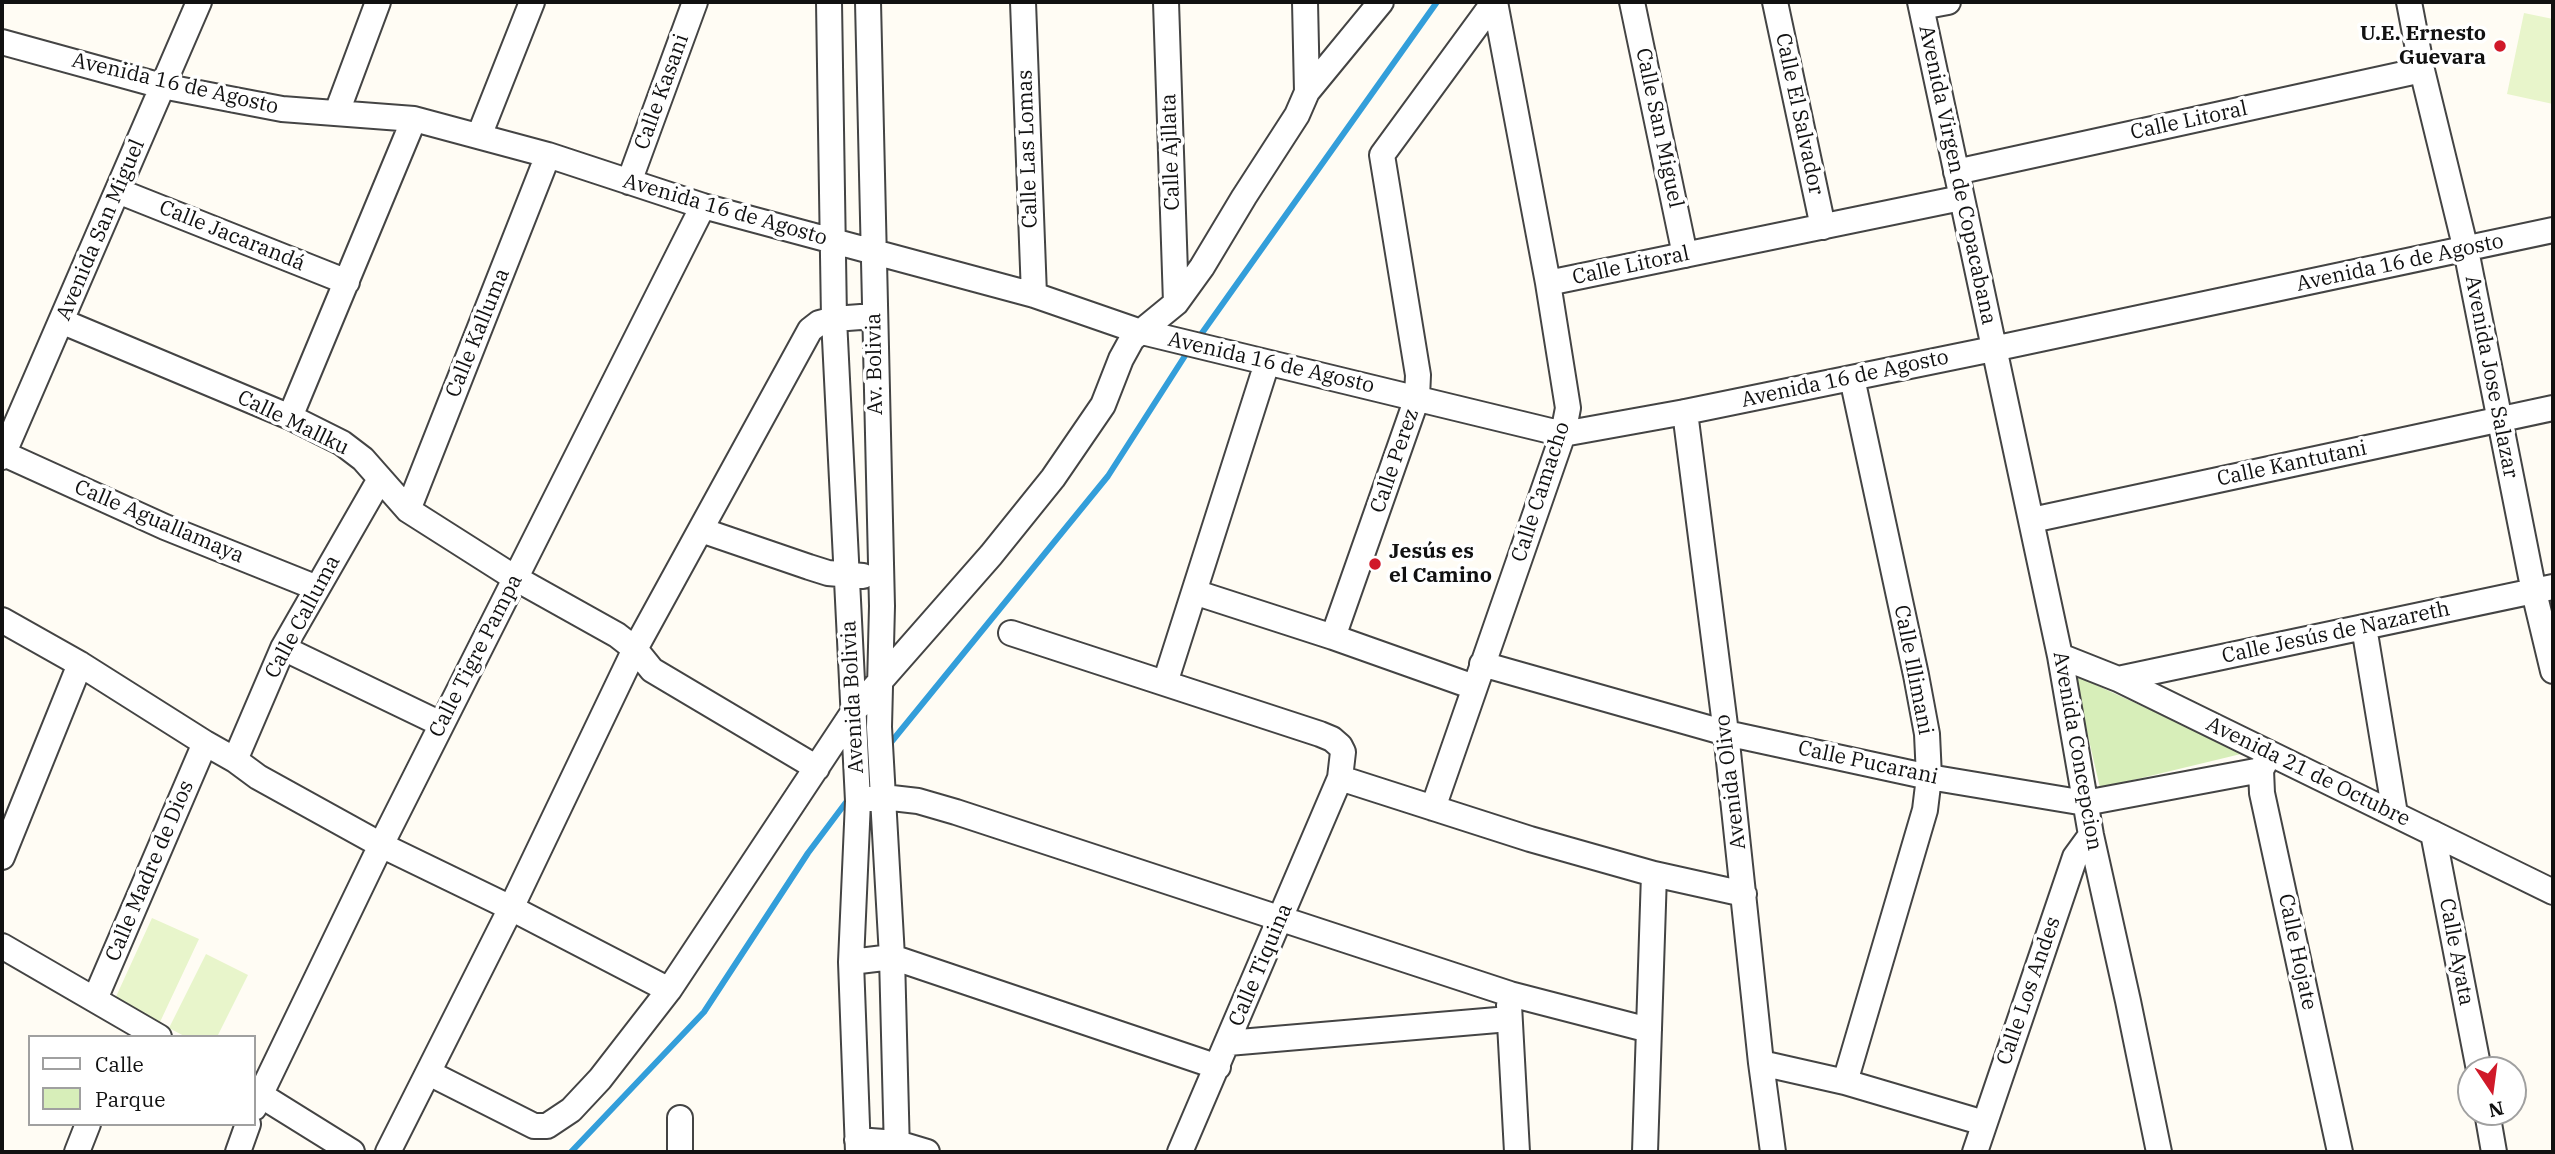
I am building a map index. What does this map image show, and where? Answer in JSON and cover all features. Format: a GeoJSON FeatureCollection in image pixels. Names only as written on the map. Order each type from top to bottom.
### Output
{"type":"FeatureCollection","features":[{"type":"Feature","properties":{"kind":"street","name":"Avenida San Miguel"},"geometry":{"type":"LineString","coordinates":[[2,454],[199,2]]}},
{"type":"Feature","properties":{"kind":"street"},"geometry":{"type":"LineString","coordinates":[[337,112],[379,2]]}},
{"type":"Feature","properties":{"kind":"street"},"geometry":{"type":"LineString","coordinates":[[479,136],[533,2]]}},
{"type":"Feature","properties":{"kind":"street","name":"Calle Kasani"},"geometry":{"type":"LineString","coordinates":[[629,182],[695,2]]}},
{"type":"Feature","properties":{"kind":"street"},"geometry":{"type":"LineString","coordinates":[[829,2],[834,242]]}},
{"type":"Feature","properties":{"kind":"street","name":"Av. Bolivia"},"geometry":{"type":"LineString","coordinates":[[868,2],[882,606],[879,727],[892,957]]}},
{"type":"Feature","properties":{"kind":"street","name":"Calle Las Lomas"},"geometry":{"type":"LineString","coordinates":[[1023,2],[1034,295]]}},
{"type":"Feature","properties":{"kind":"street","name":"Calle Ajllata"},"geometry":{"type":"LineString","coordinates":[[1166,2],[1176,303]]}},
{"type":"Feature","properties":{"kind":"street"},"geometry":{"type":"LineString","coordinates":[[1305,2],[1307,92]]}},
{"type":"Feature","properties":{"kind":"street"},"geometry":{"type":"LineString","coordinates":[[429,1073],[534,1126],[547,1126],[571,1110],[600,1079],[669,990],[854,711],[991,555],[1053,478],[1103,405],[1126,347],[1138,331],[1161,317],[1176,303],[1202,267],[1297,116],[1307,92],[1381,2]]}},
{"type":"Feature","properties":{"kind":"street","name":"Calle Perez"},"geometry":{"type":"LineString","coordinates":[[1333,637],[1417,398],[1416,363],[1382,155],[1495,2]]}},
{"type":"Feature","properties":{"kind":"street","name":"Calle Camacho"},"geometry":{"type":"LineString","coordinates":[[1433,808],[1563,434],[1568,408],[1548,283],[1495,2]]}},
{"type":"Feature","properties":{"kind":"street","name":"Calle San Miguel"},"geometry":{"type":"LineString","coordinates":[[1632,2],[1685,255]]}},
{"type":"Feature","properties":{"kind":"street","name":"Calle El Salvador"},"geometry":{"type":"LineString","coordinates":[[1775,2],[1823,227]]}},
{"type":"Feature","properties":{"kind":"street"},"geometry":{"type":"LineString","coordinates":[[1920,5],[1948,2]]}},
{"type":"Feature","properties":{"kind":"street","name":"Avenida Jose Salazar"},"geometry":{"type":"LineString","coordinates":[[2409,2],[2422,70],[2466,250],[2500,419],[2543,589],[2553,671]]}},
{"type":"Feature","properties":{"kind":"street","name":"Avenida Virgen de Copacabana"},"geometry":{"type":"LineString","coordinates":[[1920,5],[1993,349]]}},
{"type":"Feature","properties":{"kind":"street","name":"Avenida 16 de Agosto"},"geometry":{"type":"LineString","coordinates":[[2,42],[162,86],[282,109],[414,119],[548,155],[704,206],[1034,295],[1138,331],[1563,434],[1993,349],[2553,230]]}},
{"type":"Feature","properties":{"kind":"street","name":"Calle Litoral"},"geometry":{"type":"LineString","coordinates":[[1956,172],[2422,70]]}},
{"type":"Feature","properties":{"kind":"street"},"geometry":{"type":"LineString","coordinates":[[290,417],[414,119]]}},
{"type":"Feature","properties":{"kind":"street","name":"Calle Kalluma"},"geometry":{"type":"LineString","coordinates":[[408,510],[548,155]]}},
{"type":"Feature","properties":{"kind":"street","name":"Calle Jacarandá"},"geometry":{"type":"LineString","coordinates":[[118,191],[347,282]]}},
{"type":"Feature","properties":{"kind":"street","name":"Calle Litoral"},"geometry":{"type":"LineString","coordinates":[[1548,283],[1961,198]]}},
{"type":"Feature","properties":{"kind":"street","name":"Calle Tigre Pampa"},"geometry":{"type":"LineString","coordinates":[[256,1098],[441,724],[704,206]]}},
{"type":"Feature","properties":{"kind":"street","name":"Avenida Bolivia"},"geometry":{"type":"LineString","coordinates":[[834,242],[834,319],[858,801],[851,962],[858,1146]]}},
{"type":"Feature","properties":{"kind":"street"},"geometry":{"type":"LineString","coordinates":[[388,1152],[511,908],[635,649],[810,330],[819,323],[834,319],[874,316]]}},
{"type":"Feature","properties":{"kind":"street","name":"Calle Mallku"},"geometry":{"type":"LineString","coordinates":[[61,321],[290,417],[342,443],[363,458],[408,510],[515,578],[617,635],[635,649],[652,670],[817,768]]}},
{"type":"Feature","properties":{"kind":"street","name":"Avenida Concepcion"},"geometry":{"type":"LineString","coordinates":[[1993,349],[2032,520],[2060,656],[2091,835],[2159,1152]]}},
{"type":"Feature","properties":{"kind":"street"},"geometry":{"type":"LineString","coordinates":[[1165,683],[1267,363]]}},
{"type":"Feature","properties":{"kind":"street","name":"Calle Illimani"},"geometry":{"type":"LineString","coordinates":[[1844,1082],[1925,810],[1929,777],[1927,734],[1916,675],[1852,378]]}},
{"type":"Feature","properties":{"kind":"street","name":"Calle Kantutani"},"geometry":{"type":"LineString","coordinates":[[2032,520],[2553,408]]}},
{"type":"Feature","properties":{"kind":"street","name":"Avenida Olivo"},"geometry":{"type":"LineString","coordinates":[[1685,412],[1726,733],[1773,1152]]}},
{"type":"Feature","properties":{"kind":"street","name":"Calle Aguallamaya"},"geometry":{"type":"LineString","coordinates":[[2,454],[164,527],[317,588]]}},
{"type":"Feature","properties":{"kind":"street","name":"Calle Calluma"},"geometry":{"type":"LineString","coordinates":[[235,760],[284,648],[380,479]]}},
{"type":"Feature","properties":{"kind":"street"},"geometry":{"type":"LineString","coordinates":[[701,530],[809,567],[847,575],[881,575]]}},
{"type":"Feature","properties":{"kind":"street","name":"Calle Jesús de Nazareth"},"geometry":{"type":"LineString","coordinates":[[2118,679],[2543,589]]}},
{"type":"Feature","properties":{"kind":"street","name":"Calle Pucarani"},"geometry":{"type":"LineString","coordinates":[[1194,592],[1333,637],[1478,675],[1929,777],[2085,803],[2266,762]]}},
{"type":"Feature","properties":{"kind":"street"},"geometry":{"type":"LineString","coordinates":[[2,621],[80,664],[258,777],[381,845],[511,908],[669,990]]}},
{"type":"Feature","properties":{"kind":"street"},"geometry":{"type":"LineString","coordinates":[[2364,627],[2395,814]]}},
{"type":"Feature","properties":{"kind":"street"},"geometry":{"type":"LineString","coordinates":[[1011,633],[1332,739],[1343,752],[1340,778],[1530,839],[1654,874],[1744,894]]}},
{"type":"Feature","properties":{"kind":"street"},"geometry":{"type":"LineString","coordinates":[[284,648],[441,724]]}},
{"type":"Feature","properties":{"kind":"street","name":"Avenida 21 de Octubre"},"geometry":{"type":"LineString","coordinates":[[2060,656],[2118,679],[2266,762],[2395,814],[2553,892]]}},
{"type":"Feature","properties":{"kind":"street"},"geometry":{"type":"LineString","coordinates":[[2,857],[80,664]]}},
{"type":"Feature","properties":{"kind":"street","name":"Calle Madre de Dios"},"geometry":{"type":"LineString","coordinates":[[94,999],[205,743]]}},
{"type":"Feature","properties":{"kind":"street","name":"Calle Hojate"},"geometry":{"type":"LineString","coordinates":[[2266,762],[2262,793],[2340,1152]]}},
{"type":"Feature","properties":{"kind":"street","name":"Calle Tiquina"},"geometry":{"type":"LineString","coordinates":[[1180,1152],[1340,778]]}},
{"type":"Feature","properties":{"kind":"street"},"geometry":{"type":"LineString","coordinates":[[858,801],[883,787],[918,801],[1281,917],[1510,994],[1649,1030]]}},
{"type":"Feature","properties":{"kind":"street","name":"Calle Ayata"},"geometry":{"type":"LineString","coordinates":[[2433,834],[2476,1056]]}},
{"type":"Feature","properties":{"kind":"street","name":"Calle Los Andes"},"geometry":{"type":"LineString","coordinates":[[1975,1152],[2075,857],[2091,835]]}},
{"type":"Feature","properties":{"kind":"street"},"geometry":{"type":"LineString","coordinates":[[1645,1152],[1654,874]]}},
{"type":"Feature","properties":{"kind":"street"},"geometry":{"type":"LineString","coordinates":[[2,946],[94,999],[128,1029],[151,1035]]}},
{"type":"Feature","properties":{"kind":"street"},"geometry":{"type":"LineString","coordinates":[[892,957],[897,1147]]}},
{"type":"Feature","properties":{"kind":"street"},"geometry":{"type":"LineString","coordinates":[[851,962],[892,957],[1218,1067]]}},
{"type":"Feature","properties":{"kind":"street"},"geometry":{"type":"LineString","coordinates":[[1510,994],[1509,1019],[1517,1152]]}},
{"type":"Feature","properties":{"kind":"street"},"geometry":{"type":"LineString","coordinates":[[1228,1043],[1509,1019]]}},
{"type":"Feature","properties":{"kind":"street"},"geometry":{"type":"LineString","coordinates":[[1761,1063],[1844,1082],[1984,1122]]}},
{"type":"Feature","properties":{"kind":"street"},"geometry":{"type":"LineString","coordinates":[[256,1098],[352,1152]]}},
{"type":"Feature","properties":{"kind":"street"},"geometry":{"type":"LineString","coordinates":[[680,1118],[680,1152]]}},
{"type":"Feature","properties":{"kind":"street"},"geometry":{"type":"LineString","coordinates":[[77,1152],[87,1126]]}},
{"type":"Feature","properties":{"kind":"street"},"geometry":{"type":"LineString","coordinates":[[238,1152],[247,1126]]}},
{"type":"Feature","properties":{"kind":"street"},"geometry":{"type":"LineString","coordinates":[[2489,1126],[2494,1152]]}},
{"type":"Feature","properties":{"kind":"street"},"geometry":{"type":"LineString","coordinates":[[858,1146],[897,1147],[927,1152]]}},
{"type":"Feature","properties":{"kind":"green space"},"geometry":{"type":"Polygon","coordinates":[[[2524,13],[2553,19],[2553,104],[2507,94],[2524,13]]]}},
{"type":"Feature","properties":{"kind":"green space"},"geometry":{"type":"Polygon","coordinates":[[[2074,675],[2245,753],[2100,788],[2074,675]]]}},
{"type":"Feature","properties":{"kind":"green space"},"geometry":{"type":"Polygon","coordinates":[[[152,918],[199,939],[160,1022],[114,1001],[152,918]]]}},
{"type":"Feature","properties":{"kind":"green space"},"geometry":{"type":"Polygon","coordinates":[[[206,954],[248,975],[218,1035],[182,1035],[169,1028],[206,954]]]}},
{"type":"Feature","properties":{"kind":"waterway"},"geometry":{"type":"LineString","coordinates":[[1197,340],[1437,2]]}},
{"type":"Feature","properties":{"kind":"waterway"},"geometry":{"type":"LineString","coordinates":[[888,746],[1108,476],[1190,348]]}},
{"type":"Feature","properties":{"kind":"waterway"},"geometry":{"type":"LineString","coordinates":[[571,1152],[704,1012],[808,853],[850,797]]}},
{"type":"Feature","properties":{"kind":"place","name":"U.E. Ernesto Guevara"},"geometry":{"type":"Point","coordinates":[2500,46]}},
{"type":"Feature","properties":{"kind":"place","name":"Jesús es el Camino"},"geometry":{"type":"Point","coordinates":[1375,564]}}]}
